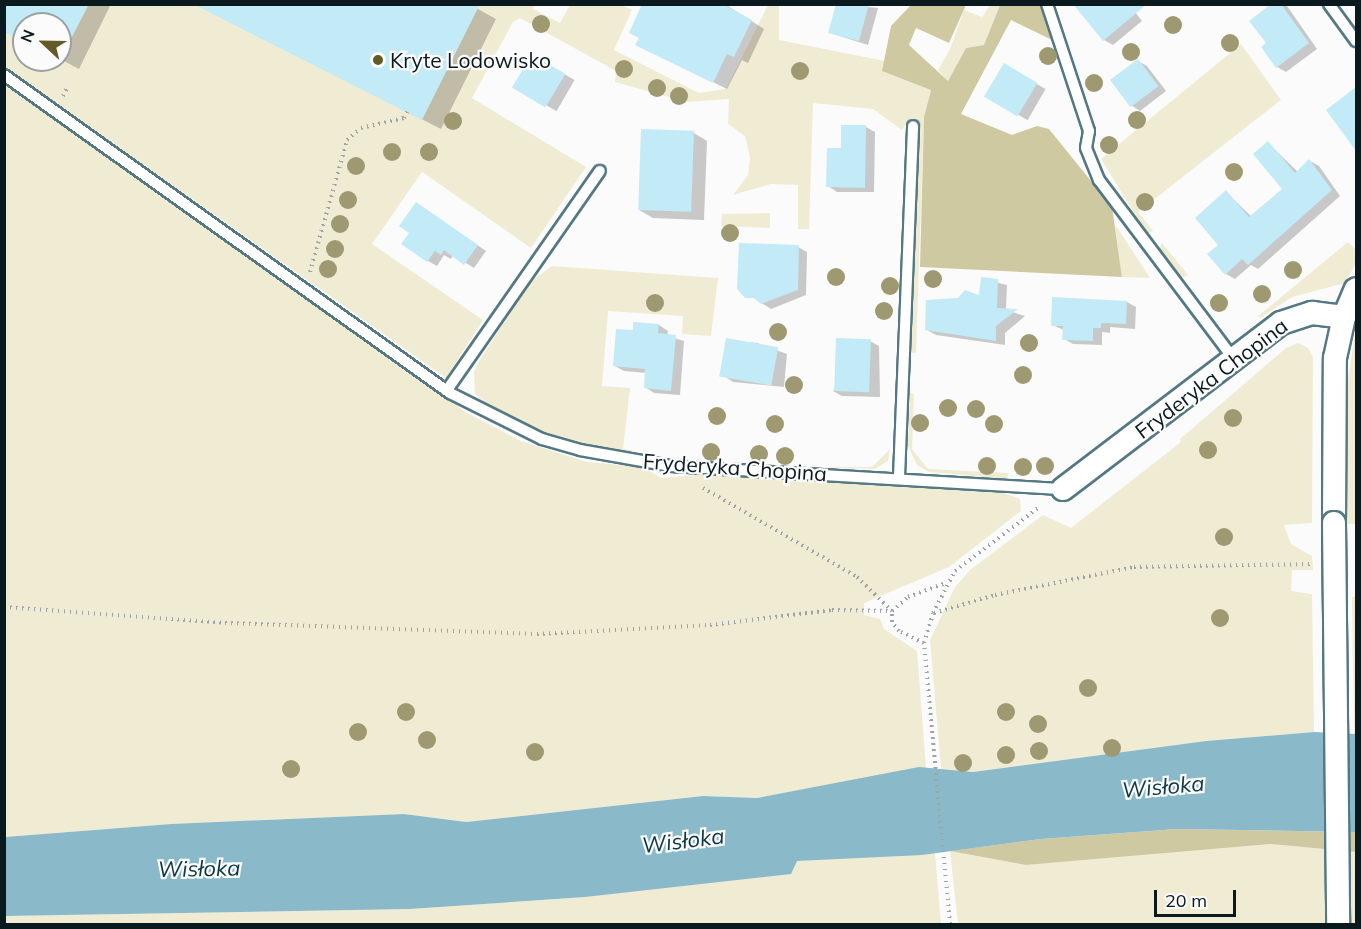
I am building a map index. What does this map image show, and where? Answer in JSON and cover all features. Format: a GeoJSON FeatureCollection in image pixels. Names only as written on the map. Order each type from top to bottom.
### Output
{"type":"FeatureCollection","features":[{"type":"Feature","properties":{"kind":"street"},"geometry":{"type":"LineString","coordinates":[[1338,924],[1334,374],[1344,317],[1356,289]]}},
{"type":"Feature","properties":{"kind":"street","name":"Fryderyka Chopina"},"geometry":{"type":"LineString","coordinates":[[1063,489],[1268,331],[1294,317],[1325,313],[1344,317]]}},
{"type":"Feature","properties":{"kind":"lane"},"geometry":{"type":"LineString","coordinates":[[1047,4],[1089,131],[1086,148],[1099,180],[1234,359]]}},
{"type":"Feature","properties":{"kind":"lane"},"geometry":{"type":"LineString","coordinates":[[1329,4],[1356,40]]}},
{"type":"Feature","properties":{"kind":"lane","name":"Fryderyka Chopina"},"geometry":{"type":"LineString","coordinates":[[4,75],[447,390],[560,445],[671,466],[899,477],[1063,489]]}},
{"type":"Feature","properties":{"kind":"lane"},"geometry":{"type":"LineString","coordinates":[[899,477],[913,126]]}},
{"type":"Feature","properties":{"kind":"lane"},"geometry":{"type":"LineString","coordinates":[[447,390],[600,171]]}},
{"type":"Feature","properties":{"kind":"path"},"geometry":{"type":"LineString","coordinates":[[307,289],[347,140],[361,128],[404,118],[407,112]]}},
{"type":"Feature","properties":{"kind":"path"},"geometry":{"type":"LineString","coordinates":[[671,466],[856,577],[892,612],[892,622],[899,631],[924,643]]}},
{"type":"Feature","properties":{"kind":"path"},"geometry":{"type":"LineString","coordinates":[[950,924],[924,668],[924,643],[933,613],[946,583],[956,571],[1063,489]]}},
{"type":"Feature","properties":{"kind":"path"},"geometry":{"type":"LineString","coordinates":[[933,613],[950,612],[995,595],[1134,567],[1322,564]]}},
{"type":"Feature","properties":{"kind":"path"},"geometry":{"type":"LineString","coordinates":[[4,608],[246,624],[537,634],[710,625],[832,610],[892,612],[908,597],[946,583]]}},
{"type":"Feature","properties":{"kind":"shaded area"},"geometry":{"type":"Polygon","coordinates":[[[535,4],[533,9],[560,23],[570,5],[620,4],[632,10],[614,50],[699,93],[726,89],[768,5],[779,5],[779,40],[885,61],[883,71],[931,89],[924,117],[916,353],[911,353],[920,124],[917,122],[906,124],[902,130],[873,109],[813,103],[809,229],[798,229],[798,185],[771,184],[733,195],[748,175],[750,158],[745,136],[728,124],[729,99],[687,102],[615,82],[616,71],[520,18],[513,22],[472,98],[586,167],[531,248],[422,172],[372,244],[483,320],[446,378],[12,72],[72,72],[72,12],[12,12],[12,72],[5,67],[5,5],[535,4]]]}},
{"type":"Feature","properties":{"kind":"shaded area"},"geometry":{"type":"Polygon","coordinates":[[[911,5],[966,5],[949,43],[916,28],[909,45],[948,81],[966,48],[984,45],[1000,5],[1043,5],[1052,40],[1011,20],[961,114],[1012,135],[1037,126],[1049,129],[1112,207],[1122,277],[920,267],[924,117],[931,90],[882,71],[891,26],[911,5]]]}},
{"type":"Feature","properties":{"kind":"shaded area"},"geometry":{"type":"Polygon","coordinates":[[[990,5],[1000,5],[984,45],[966,48],[948,81],[938,70],[950,49],[964,10],[982,17],[990,5]]]}},
{"type":"Feature","properties":{"kind":"shaded area"},"geometry":{"type":"Polygon","coordinates":[[[1241,44],[1281,100],[1138,212],[1153,231],[1147,234],[1101,159],[1241,44]]]}},
{"type":"Feature","properties":{"kind":"shaded area"},"geometry":{"type":"Polygon","coordinates":[[[5,84],[467,413],[521,441],[587,462],[643,467],[661,478],[710,474],[882,484],[1001,492],[1020,499],[1021,511],[949,567],[864,603],[864,615],[880,619],[884,629],[917,651],[926,768],[757,798],[703,796],[466,822],[404,814],[171,824],[5,837],[5,84]]]}},
{"type":"Feature","properties":{"kind":"shaded area"},"geometry":{"type":"Polygon","coordinates":[[[770,213],[770,228],[721,226],[722,214],[770,213]]]}},
{"type":"Feature","properties":{"kind":"shaded area"},"geometry":{"type":"Polygon","coordinates":[[[1115,225],[1117,227],[1150,278],[1122,277],[1115,225]]]}},
{"type":"Feature","properties":{"kind":"shaded area"},"geometry":{"type":"Polygon","coordinates":[[[1348,242],[1356,250],[1356,263],[1345,283],[1292,297],[1260,318],[1258,316],[1348,242]]]}},
{"type":"Feature","properties":{"kind":"shaded area"},"geometry":{"type":"Polygon","coordinates":[[[1162,243],[1188,275],[1180,279],[1159,249],[1162,243]]]}},
{"type":"Feature","properties":{"kind":"shaded area"},"geometry":{"type":"Polygon","coordinates":[[[552,266],[718,278],[711,336],[682,334],[683,316],[608,311],[602,386],[630,388],[623,449],[632,450],[628,453],[561,440],[497,412],[475,394],[474,372],[479,361],[531,281],[552,266]]]}},
{"type":"Feature","properties":{"kind":"shaded area"},"geometry":{"type":"Polygon","coordinates":[[[1356,327],[1356,524],[1347,524],[1346,392],[1356,327]]]}},
{"type":"Feature","properties":{"kind":"shaded area"},"geometry":{"type":"Polygon","coordinates":[[[1298,343],[1308,348],[1313,357],[1312,523],[1284,525],[1291,544],[1312,556],[1313,570],[1292,570],[1291,591],[1312,594],[1314,732],[1206,741],[973,772],[941,769],[930,640],[955,587],[970,570],[1043,515],[1071,528],[1181,442],[1180,439],[1286,348],[1298,343]]]}},
{"type":"Feature","properties":{"kind":"shaded area"},"geometry":{"type":"Polygon","coordinates":[[[910,393],[914,394],[912,449],[928,469],[1009,473],[1007,479],[929,472],[917,465],[908,446],[910,393]]]}},
{"type":"Feature","properties":{"kind":"shaded area"},"geometry":{"type":"Polygon","coordinates":[[[890,449],[888,461],[875,469],[811,467],[872,467],[890,449]]]}},
{"type":"Feature","properties":{"kind":"shaded area"},"geometry":{"type":"Polygon","coordinates":[[[1352,597],[1356,597],[1356,734],[1354,734],[1352,597]]]}},
{"type":"Feature","properties":{"kind":"shaded area"},"geometry":{"type":"Polygon","coordinates":[[[1177,829],[1356,832],[1356,852],[1271,844],[1026,865],[950,851],[1041,839],[1177,829]]]}},
{"type":"Feature","properties":{"kind":"shaded area"},"geometry":{"type":"Polygon","coordinates":[[[1271,844],[1356,852],[1356,924],[958,924],[950,851],[1026,865],[1271,844]]]}},
{"type":"Feature","properties":{"kind":"shaded area"},"geometry":{"type":"Polygon","coordinates":[[[935,853],[941,924],[5,924],[5,916],[410,909],[585,897],[797,861],[935,853]]]}},
{"type":"Feature","properties":{"kind":"water","name":"Wisłoka"},"geometry":{"type":"Polygon","coordinates":[[[1314,732],[1356,734],[1356,832],[1177,829],[1041,839],[922,855],[797,861],[791,874],[585,897],[410,909],[5,916],[5,837],[171,824],[404,814],[466,822],[703,796],[757,798],[919,767],[973,772],[1206,741],[1314,732]]]}},
{"type":"Feature","properties":{"kind":"building"},"geometry":{"type":"Polygon","coordinates":[[[4,4],[89,4],[72,37],[72,12],[12,12],[12,36],[4,32],[4,4]]]}},
{"type":"Feature","properties":{"kind":"building","name":"Kryte Lodowisko"},"geometry":{"type":"Polygon","coordinates":[[[193,4],[480,4],[422,120],[193,4]]]}},
{"type":"Feature","properties":{"kind":"building"},"geometry":{"type":"Polygon","coordinates":[[[642,4],[723,4],[752,20],[734,57],[727,54],[713,83],[635,45],[639,38],[629,33],[642,4]]]}},
{"type":"Feature","properties":{"kind":"building"},"geometry":{"type":"Polygon","coordinates":[[[836,4],[869,4],[859,41],[828,33],[836,4]]]}},
{"type":"Feature","properties":{"kind":"building"},"geometry":{"type":"Polygon","coordinates":[[[1073,4],[1147,4],[1103,41],[1073,4]]]}},
{"type":"Feature","properties":{"kind":"building"},"geometry":{"type":"Polygon","coordinates":[[[1271,4],[1281,4],[1309,43],[1276,68],[1261,47],[1266,43],[1249,21],[1271,4]]]}},
{"type":"Feature","properties":{"kind":"building"},"geometry":{"type":"Polygon","coordinates":[[[532,54],[565,74],[545,108],[512,87],[532,54]]]}},
{"type":"Feature","properties":{"kind":"building"},"geometry":{"type":"Polygon","coordinates":[[[1138,59],[1158,86],[1131,107],[1110,80],[1138,59]]]}},
{"type":"Feature","properties":{"kind":"building"},"geometry":{"type":"Polygon","coordinates":[[[1004,63],[1037,83],[1017,117],[984,96],[1004,63]]]}},
{"type":"Feature","properties":{"kind":"building"},"geometry":{"type":"Polygon","coordinates":[[[1356,87],[1356,151],[1326,110],[1356,87]]]}},
{"type":"Feature","properties":{"kind":"building"},"geometry":{"type":"Polygon","coordinates":[[[841,125],[866,125],[865,188],[826,187],[827,148],[841,148],[841,125]]]}},
{"type":"Feature","properties":{"kind":"building"},"geometry":{"type":"Polygon","coordinates":[[[641,129],[694,131],[691,212],[638,210],[641,129]]]}},
{"type":"Feature","properties":{"kind":"building"},"geometry":{"type":"Polygon","coordinates":[[[1268,141],[1295,173],[1309,159],[1332,190],[1248,265],[1242,259],[1225,275],[1207,254],[1218,245],[1195,218],[1226,190],[1249,217],[1282,189],[1253,154],[1268,141]]]}},
{"type":"Feature","properties":{"kind":"building"},"geometry":{"type":"Polygon","coordinates":[[[416,202],[478,245],[464,265],[444,250],[441,255],[435,251],[427,262],[401,244],[409,233],[399,226],[416,202]]]}},
{"type":"Feature","properties":{"kind":"building"},"geometry":{"type":"Polygon","coordinates":[[[739,243],[799,245],[798,290],[761,304],[754,298],[745,298],[737,289],[739,243]]]}},
{"type":"Feature","properties":{"kind":"building"},"geometry":{"type":"Polygon","coordinates":[[[981,277],[998,279],[997,308],[1018,309],[996,326],[996,341],[925,330],[926,300],[958,298],[965,290],[979,295],[981,277]]]}},
{"type":"Feature","properties":{"kind":"building"},"geometry":{"type":"Polygon","coordinates":[[[1052,297],[1127,301],[1126,324],[1101,323],[1101,328],[1093,328],[1093,341],[1062,340],[1063,326],[1051,326],[1052,297]]]}},
{"type":"Feature","properties":{"kind":"building"},"geometry":{"type":"Polygon","coordinates":[[[633,322],[659,324],[658,333],[676,335],[671,391],[644,388],[645,369],[613,366],[616,329],[633,330],[633,322]]]}},
{"type":"Feature","properties":{"kind":"building"},"geometry":{"type":"Polygon","coordinates":[[[726,338],[778,347],[771,386],[719,376],[726,338]]]}},
{"type":"Feature","properties":{"kind":"building"},"geometry":{"type":"Polygon","coordinates":[[[836,338],[871,339],[869,392],[834,391],[836,338]]]}},
{"type":"Feature","properties":{"kind":"place","name":"Kryte Lodowisko"},"geometry":{"type":"Point","coordinates":[378,60]}}]}
